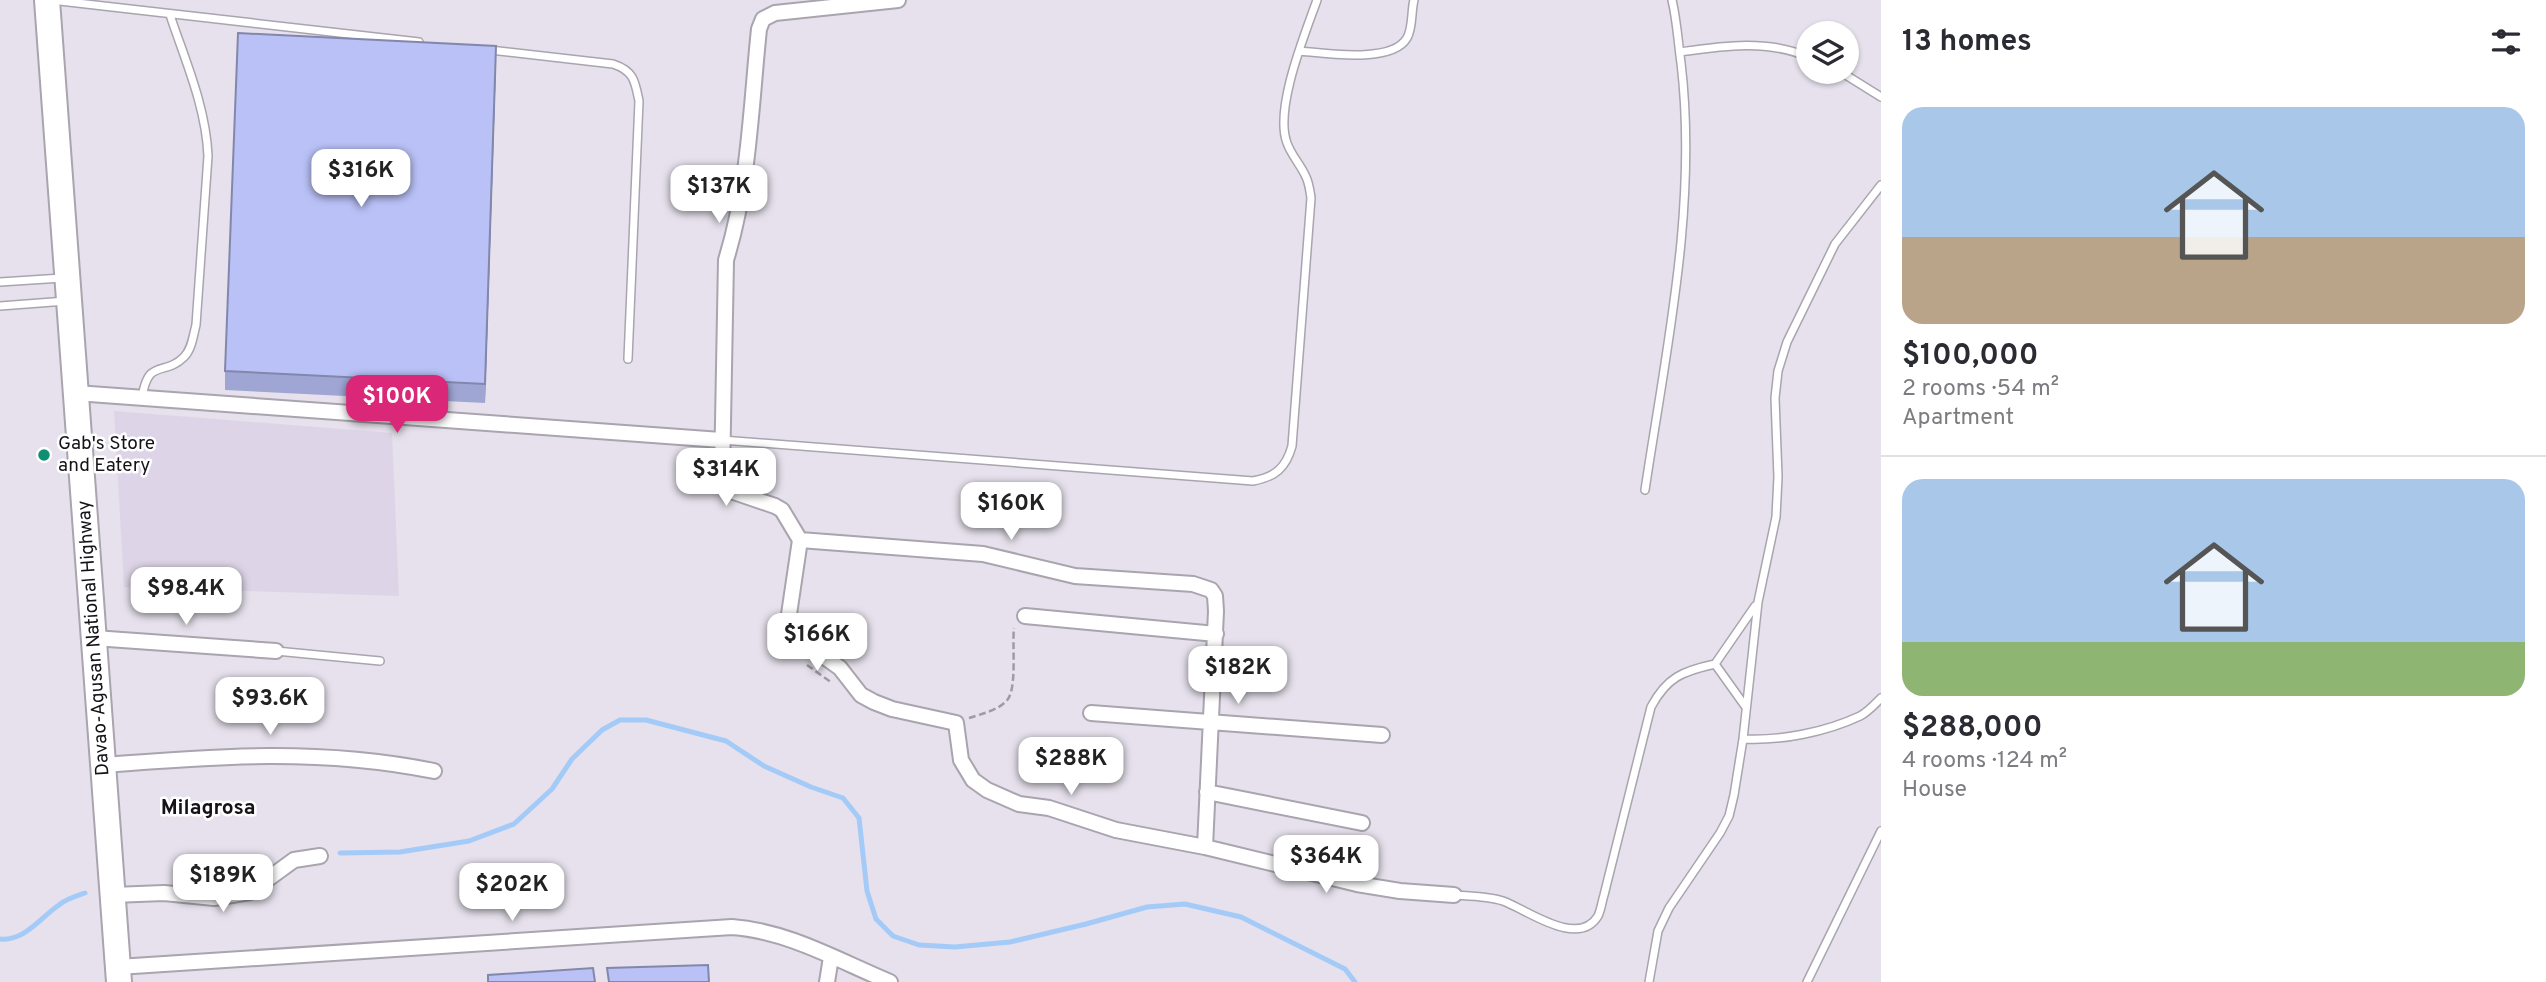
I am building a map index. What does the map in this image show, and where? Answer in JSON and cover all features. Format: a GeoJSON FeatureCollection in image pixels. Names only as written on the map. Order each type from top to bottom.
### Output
{"type":"FeatureCollection","features":[{"type":"Feature","properties":{"kind":"highway","name":"Davao-Agusan National Highway"},"geometry":{"type":"LineString","coordinates":[[47,0],[119,974]]}},
{"type":"Feature","properties":{"kind":"street"},"geometry":{"type":"LineString","coordinates":[[898,0],[775,13],[763,19],[761,24],[741,194],[735,231],[726,260],[721,440],[723,485],[737,494],[782,510],[800,540],[788,621],[794,635],[840,668],[862,695],[874,702],[956,723],[961,760],[973,780],[987,790],[1019,804],[1049,808],[1116,830],[1357,884],[1399,891],[1454,895]]}},
{"type":"Feature","properties":{"kind":"street"},"geometry":{"type":"LineString","coordinates":[[76,393],[721,440]]}},
{"type":"Feature","properties":{"kind":"street"},"geometry":{"type":"LineString","coordinates":[[800,540],[983,554],[1066,574],[1204,587],[1211,590],[1215,596],[1216,634],[1205,848]]}},
{"type":"Feature","properties":{"kind":"street"},"geometry":{"type":"LineString","coordinates":[[1025,616],[1216,634]]}},
{"type":"Feature","properties":{"kind":"street"},"geometry":{"type":"LineString","coordinates":[[94,638],[276,651]]}},
{"type":"Feature","properties":{"kind":"street"},"geometry":{"type":"LineString","coordinates":[[1091,713],[1382,735]]}},
{"type":"Feature","properties":{"kind":"street"},"geometry":{"type":"LineString","coordinates":[[103,765],[247,755],[298,755],[434,771]]}},
{"type":"Feature","properties":{"kind":"street"},"geometry":{"type":"LineString","coordinates":[[1207,792],[1363,823]]}},
{"type":"Feature","properties":{"kind":"street"},"geometry":{"type":"LineString","coordinates":[[113,894],[214,898],[250,892],[294,860],[320,856]]}},
{"type":"Feature","properties":{"kind":"street"},"geometry":{"type":"LineString","coordinates":[[119,974],[732,927],[779,935],[890,982]]}},
{"type":"Feature","properties":{"kind":"street"},"geometry":{"type":"LineString","coordinates":[[827,982],[831,957]]}},
{"type":"Feature","properties":{"kind":"lane"},"geometry":{"type":"LineString","coordinates":[[47,0],[433,44]]}},
{"type":"Feature","properties":{"kind":"lane"},"geometry":{"type":"LineString","coordinates":[[721,440],[1253,481],[1269,478],[1281,470],[1289,458],[1292,446],[1311,198],[1307,179],[1287,143],[1284,129],[1290,83],[1317,0]]}},
{"type":"Feature","properties":{"kind":"lane"},"geometry":{"type":"LineString","coordinates":[[1299,51],[1350,55],[1379,53],[1399,47],[1408,38],[1414,0]]}},
{"type":"Feature","properties":{"kind":"lane"},"geometry":{"type":"LineString","coordinates":[[1645,490],[1674,291],[1685,189],[1685,97],[1672,0]]}},
{"type":"Feature","properties":{"kind":"lane"},"geometry":{"type":"LineString","coordinates":[[142,399],[146,379],[151,373],[183,358],[191,345],[200,271],[208,156],[207,134],[201,106],[170,15]]}},
{"type":"Feature","properties":{"kind":"lane"},"geometry":{"type":"LineString","coordinates":[[1680,52],[1725,46],[1766,46],[1796,52]]}},
{"type":"Feature","properties":{"kind":"lane"},"geometry":{"type":"LineString","coordinates":[[475,48],[613,64],[625,68],[634,80],[639,101],[628,359]]}},
{"type":"Feature","properties":{"kind":"lane"},"geometry":{"type":"LineString","coordinates":[[1859,84],[1881,97]]}},
{"type":"Feature","properties":{"kind":"lane"},"geometry":{"type":"LineString","coordinates":[[1649,982],[1657,931],[1729,816],[1743,738],[1758,602],[1776,517],[1778,477],[1775,398],[1778,371],[1787,342],[1835,244],[1881,186]]}},
{"type":"Feature","properties":{"kind":"lane"},"geometry":{"type":"LineString","coordinates":[[0,282],[68,289]]}},
{"type":"Feature","properties":{"kind":"lane"},"geometry":{"type":"LineString","coordinates":[[0,306],[68,289]]}},
{"type":"Feature","properties":{"kind":"lane"},"geometry":{"type":"LineString","coordinates":[[1454,895],[1489,897],[1503,901],[1561,927],[1572,929],[1591,923],[1598,915],[1604,894],[1651,707],[1660,691],[1674,677],[1690,669],[1715,664],[1758,602]]}},
{"type":"Feature","properties":{"kind":"lane"},"geometry":{"type":"LineString","coordinates":[[276,651],[380,661]]}},
{"type":"Feature","properties":{"kind":"lane"},"geometry":{"type":"LineString","coordinates":[[1715,664],[1746,707]]}},
{"type":"Feature","properties":{"kind":"lane"},"geometry":{"type":"LineString","coordinates":[[1743,738],[1760,740],[1829,727],[1863,715],[1881,698]]}},
{"type":"Feature","properties":{"kind":"lane"},"geometry":{"type":"LineString","coordinates":[[1807,982],[1881,831]]}},
{"type":"Feature","properties":{"kind":"path"},"geometry":{"type":"LineString","coordinates":[[956,723],[986,712],[1008,699],[1012,682],[1013,631],[1018,619],[1025,616]]}},
{"type":"Feature","properties":{"kind":"shaded area"},"geometry":{"type":"Polygon","coordinates":[[[114,411],[392,433],[399,596],[124,587],[114,411]]]}},
{"type":"Feature","properties":{"kind":"building"},"geometry":{"type":"Polygon","coordinates":[[[238,33],[496,46],[485,384],[225,371],[238,33]]]}},
{"type":"Feature","properties":{"kind":"building"},"geometry":{"type":"Polygon","coordinates":[[[708,965],[709,982],[609,982],[607,968],[708,965]]]}},
{"type":"Feature","properties":{"kind":"building"},"geometry":{"type":"Polygon","coordinates":[[[593,968],[595,982],[488,982],[488,975],[593,968]]]}},
{"type":"Feature","properties":{"kind":"waterway"},"geometry":{"type":"LineString","coordinates":[[340,853],[400,852],[469,841],[514,824],[552,789],[572,759],[602,730],[620,720],[646,720],[726,741],[764,766],[843,798],[859,818],[867,891],[876,919],[893,936],[919,945],[955,947],[1010,942],[1147,907],[1185,904],[1241,917],[1345,969],[1355,982]]}},
{"type":"Feature","properties":{"kind":"waterway"},"geometry":{"type":"LineString","coordinates":[[0,939],[17,937],[62,903],[85,893]]}},
{"type":"Feature","properties":{"kind":"place","name":"Gab's Store and Eatery"},"geometry":{"type":"Point","coordinates":[44,455]}},
{"type":"Feature","properties":{"kind":"district","name":"Milagrosa"},"geometry":{"type":"Point","coordinates":[208,808]}}]}
